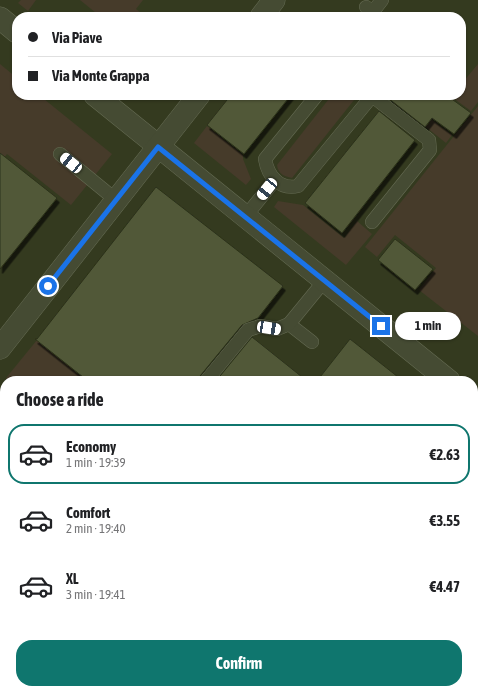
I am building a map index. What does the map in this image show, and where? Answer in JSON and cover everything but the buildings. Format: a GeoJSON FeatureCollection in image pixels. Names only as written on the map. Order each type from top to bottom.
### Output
{"type":"FeatureCollection","features":[{"type":"Feature","properties":{"kind":"street"},"geometry":{"type":"LineString","coordinates":[[0,18],[12,28]]}},
{"type":"Feature","properties":{"kind":"street"},"geometry":{"type":"LineString","coordinates":[[101,100],[443,376]]}},
{"type":"Feature","properties":{"kind":"street"},"geometry":{"type":"LineString","coordinates":[[0,348],[195,100]]}},
{"type":"Feature","properties":{"kind":"lane"},"geometry":{"type":"LineString","coordinates":[[366,7],[369,9],[375,9],[382,0]]}},
{"type":"Feature","properties":{"kind":"lane"},"geometry":{"type":"LineString","coordinates":[[313,100],[265,159],[267,169],[271,177],[284,186],[298,186],[368,100]]}},
{"type":"Feature","properties":{"kind":"lane"},"geometry":{"type":"LineString","coordinates":[[372,222],[430,150],[429,140],[378,100]]}},
{"type":"Feature","properties":{"kind":"lane"},"geometry":{"type":"LineString","coordinates":[[60,154],[116,200]]}},
{"type":"Feature","properties":{"kind":"lane"},"geometry":{"type":"LineString","coordinates":[[245,217],[275,180]]}},
{"type":"Feature","properties":{"kind":"lane"},"geometry":{"type":"LineString","coordinates":[[210,376],[248,330],[260,326],[277,329],[289,324],[324,280]]}},
{"type":"Feature","properties":{"kind":"lane"},"geometry":{"type":"LineString","coordinates":[[289,324],[312,342]]}},
{"type":"Feature","properties":{"kind":"shaded area"},"geometry":{"type":"Polygon","coordinates":[[[21,0],[36,0],[28,11],[18,3],[21,0]]]}},
{"type":"Feature","properties":{"kind":"shaded area"},"geometry":{"type":"Polygon","coordinates":[[[80,0],[143,0],[136,9],[140,12],[95,12],[80,0]]]}},
{"type":"Feature","properties":{"kind":"shaded area"},"geometry":{"type":"Polygon","coordinates":[[[0,64],[12,74],[12,100],[45,100],[112,154],[71,205],[7,154],[0,163],[0,64]]]}},
{"type":"Feature","properties":{"kind":"shaded area"},"geometry":{"type":"Polygon","coordinates":[[[478,64],[478,102],[471,111],[456,100],[466,100],[466,78],[478,64]]]}},
{"type":"Feature","properties":{"kind":"shaded area"},"geometry":{"type":"Polygon","coordinates":[[[328,100],[354,100],[292,178],[282,174],[277,165],[328,100]]]}},
{"type":"Feature","properties":{"kind":"shaded area"},"geometry":{"type":"Polygon","coordinates":[[[392,100],[406,100],[452,135],[446,143],[392,100]]]}},
{"type":"Feature","properties":{"kind":"shaded area"},"geometry":{"type":"Polygon","coordinates":[[[478,106],[478,336],[419,290],[436,268],[395,235],[377,257],[365,247],[478,106]]]}},
{"type":"Feature","properties":{"kind":"shaded area"},"geometry":{"type":"Polygon","coordinates":[[[207,126],[243,155],[243,159],[251,179],[246,185],[194,143],[207,126]]]}},
{"type":"Feature","properties":{"kind":"shaded area"},"geometry":{"type":"Polygon","coordinates":[[[278,201],[303,205],[344,238],[357,221],[372,234],[346,265],[274,207],[278,201]]]}},
{"type":"Feature","properties":{"kind":"shaded area"},"geometry":{"type":"Polygon","coordinates":[[[37,340],[81,376],[8,376],[37,340]]]}},
{"type":"Feature","properties":{"kind":"route"},"geometry":{"type":"LineString","coordinates":[[48,286],[158,147],[381,326]]}}]}
